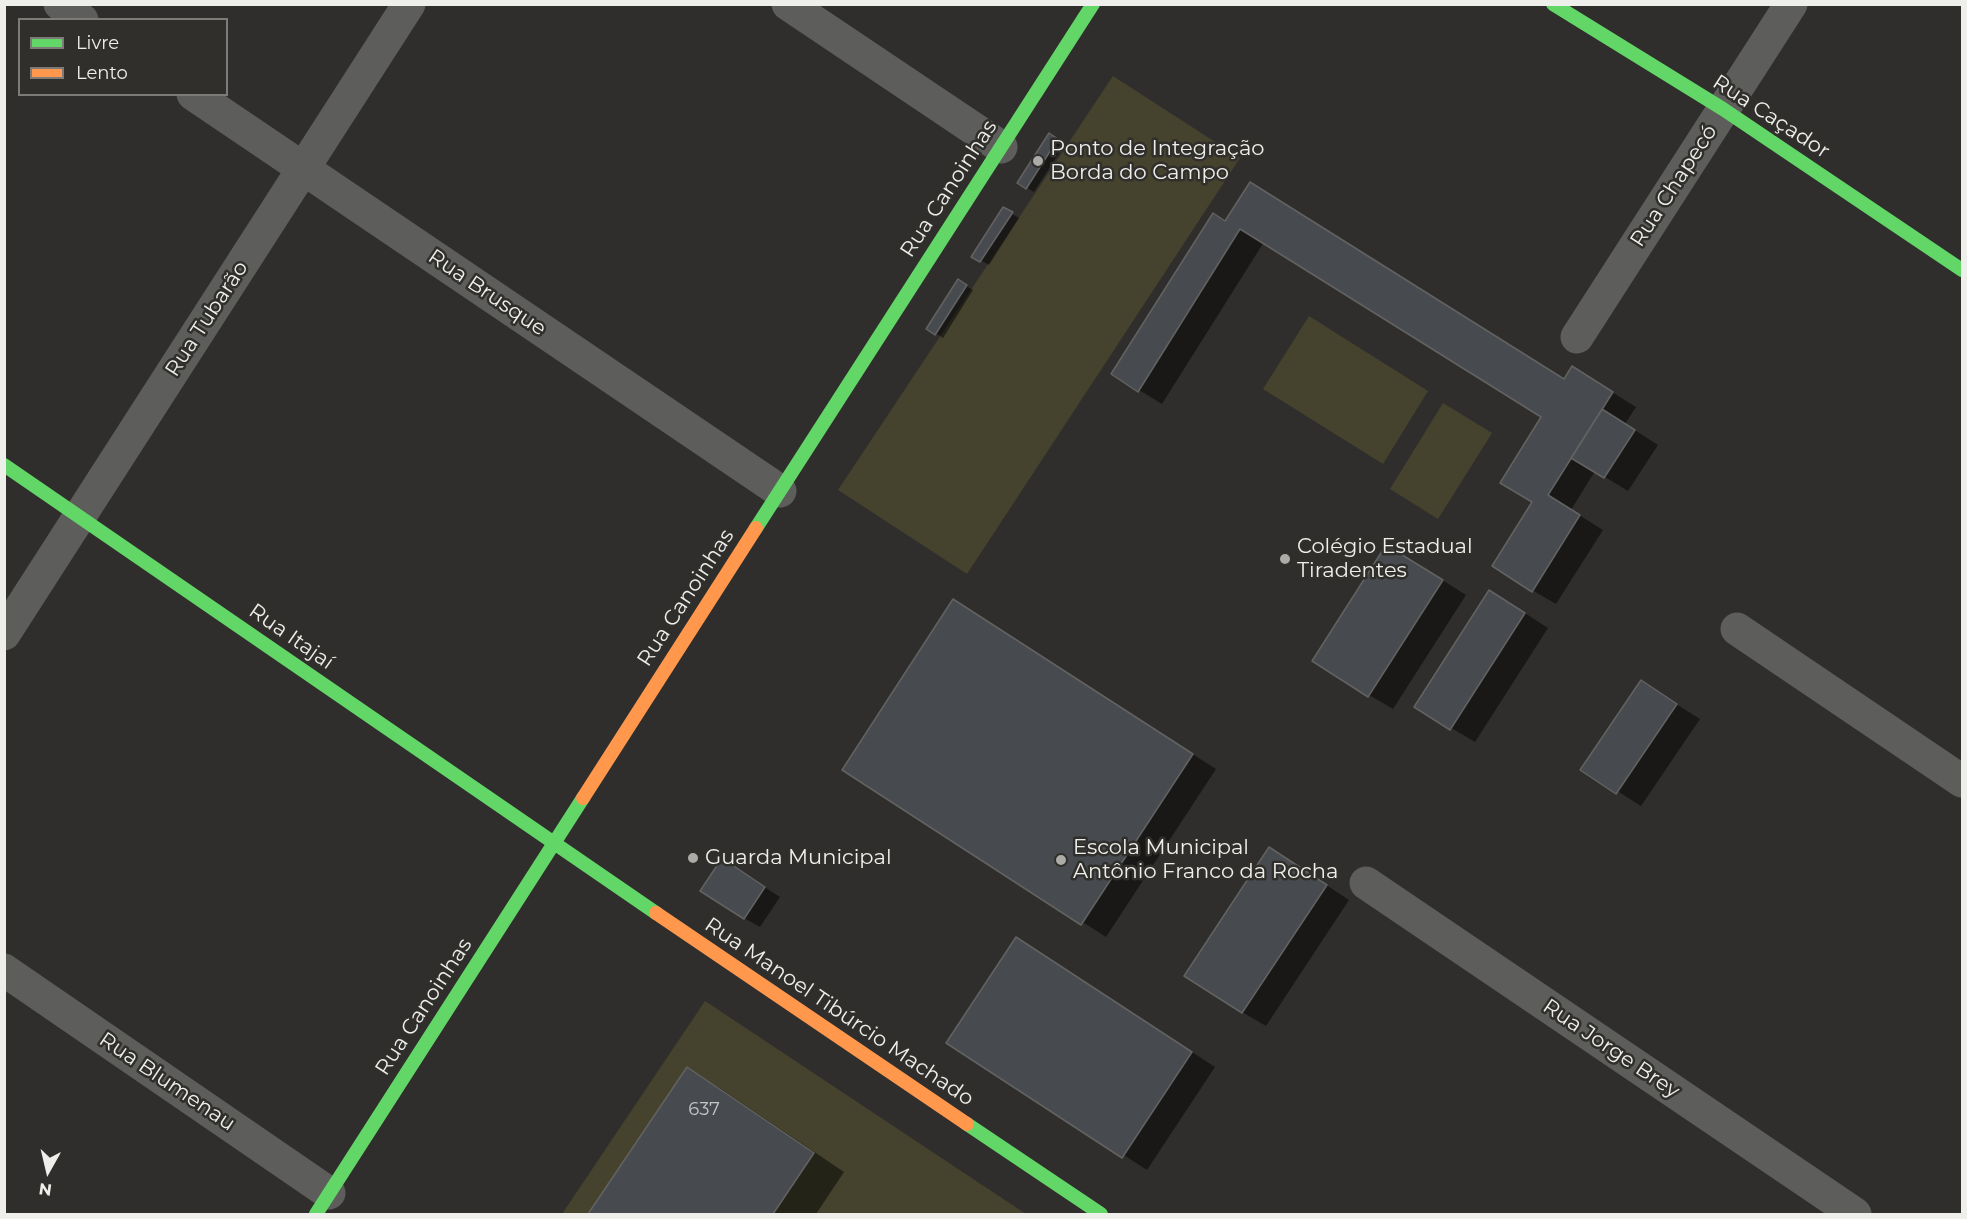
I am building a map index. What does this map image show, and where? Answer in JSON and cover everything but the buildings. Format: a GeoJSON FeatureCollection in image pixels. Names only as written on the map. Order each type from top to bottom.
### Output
{"type":"FeatureCollection","features":[{"type":"Feature","properties":{"kind":"street"},"geometry":{"type":"LineString","coordinates":[[60,4],[79,18]]}},
{"type":"Feature","properties":{"kind":"street","name":"Rua Tubarão"},"geometry":{"type":"LineString","coordinates":[[4,634],[409,4]]}},
{"type":"Feature","properties":{"kind":"street"},"geometry":{"type":"LineString","coordinates":[[788,4],[1001,147]]}},
{"type":"Feature","properties":{"kind":"street","name":"Rua Canoinhas"},"geometry":{"type":"LineString","coordinates":[[323,1204],[1093,4]]}},
{"type":"Feature","properties":{"kind":"street","name":"Rua Caçador"},"geometry":{"type":"LineString","coordinates":[[1552,4],[1724,109],[1962,270]]}},
{"type":"Feature","properties":{"kind":"street","name":"Rua Chapecó"},"geometry":{"type":"LineString","coordinates":[[1577,337],[1791,4]]}},
{"type":"Feature","properties":{"kind":"street","name":"Rua Brusque"},"geometry":{"type":"LineString","coordinates":[[196,96],[780,491]]}},
{"type":"Feature","properties":{"kind":"street","name":"Rua Itajaí"},"geometry":{"type":"LineString","coordinates":[[4,465],[554,844]]}},
{"type":"Feature","properties":{"kind":"street"},"geometry":{"type":"LineString","coordinates":[[1737,628],[1962,781]]}},
{"type":"Feature","properties":{"kind":"street","name":"Rua Manoel Tibúrcio Machado"},"geometry":{"type":"LineString","coordinates":[[554,844],[1101,1215]]}},
{"type":"Feature","properties":{"kind":"street","name":"Rua Jorge Brey"},"geometry":{"type":"LineString","coordinates":[[1366,883],[1855,1215]]}},
{"type":"Feature","properties":{"kind":"street","name":"Rua Blumenau"},"geometry":{"type":"LineString","coordinates":[[4,970],[323,1204]]}},
{"type":"Feature","properties":{"kind":"shaded area"},"geometry":{"type":"Polygon","coordinates":[[[1113,76],[1240,158],[967,574],[838,490],[1113,76]]]}},
{"type":"Feature","properties":{"kind":"shaded area"},"geometry":{"type":"Polygon","coordinates":[[[1309,316],[1428,391],[1383,464],[1263,389],[1309,316]]]}},
{"type":"Feature","properties":{"kind":"shaded area"},"geometry":{"type":"Polygon","coordinates":[[[1443,403],[1492,433],[1438,519],[1390,489],[1443,403]]]}},
{"type":"Feature","properties":{"kind":"shaded area"},"geometry":{"type":"Polygon","coordinates":[[[705,1001],[1026,1214],[562,1214],[705,1001]]]}},
{"type":"Feature","properties":{"kind":"traffic: fast"},"geometry":{"type":"LineString","coordinates":[[756,528],[1093,4]]}},
{"type":"Feature","properties":{"kind":"traffic: fast"},"geometry":{"type":"LineString","coordinates":[[1553,4],[1723,109],[1962,270]]}},
{"type":"Feature","properties":{"kind":"traffic: fast"},"geometry":{"type":"LineString","coordinates":[[4,465],[656,913]]}},
{"type":"Feature","properties":{"kind":"traffic: fast"},"geometry":{"type":"LineString","coordinates":[[316,1214],[583,798]]}},
{"type":"Feature","properties":{"kind":"traffic: fast"},"geometry":{"type":"LineString","coordinates":[[967,1124],[1101,1214]]}},
{"type":"Feature","properties":{"kind":"traffic: slow"},"geometry":{"type":"LineString","coordinates":[[583,798],[756,528]]}},
{"type":"Feature","properties":{"kind":"traffic: slow"},"geometry":{"type":"LineString","coordinates":[[656,913],[967,1124]]}},
{"type":"Feature","properties":{"kind":"place","name":"Ponto de Integração Borda do Campo"},"geometry":{"type":"Point","coordinates":[1038,161]}},
{"type":"Feature","properties":{"kind":"place","name":"Colégio Estadual Tiradentes"},"geometry":{"type":"Point","coordinates":[1285,559]}},
{"type":"Feature","properties":{"kind":"place","name":"Guarda Municipal"},"geometry":{"type":"Point","coordinates":[693,858]}},
{"type":"Feature","properties":{"kind":"place","name":"Escola Municipal Antônio Franco da Rocha"},"geometry":{"type":"Point","coordinates":[1061,860]}}]}
